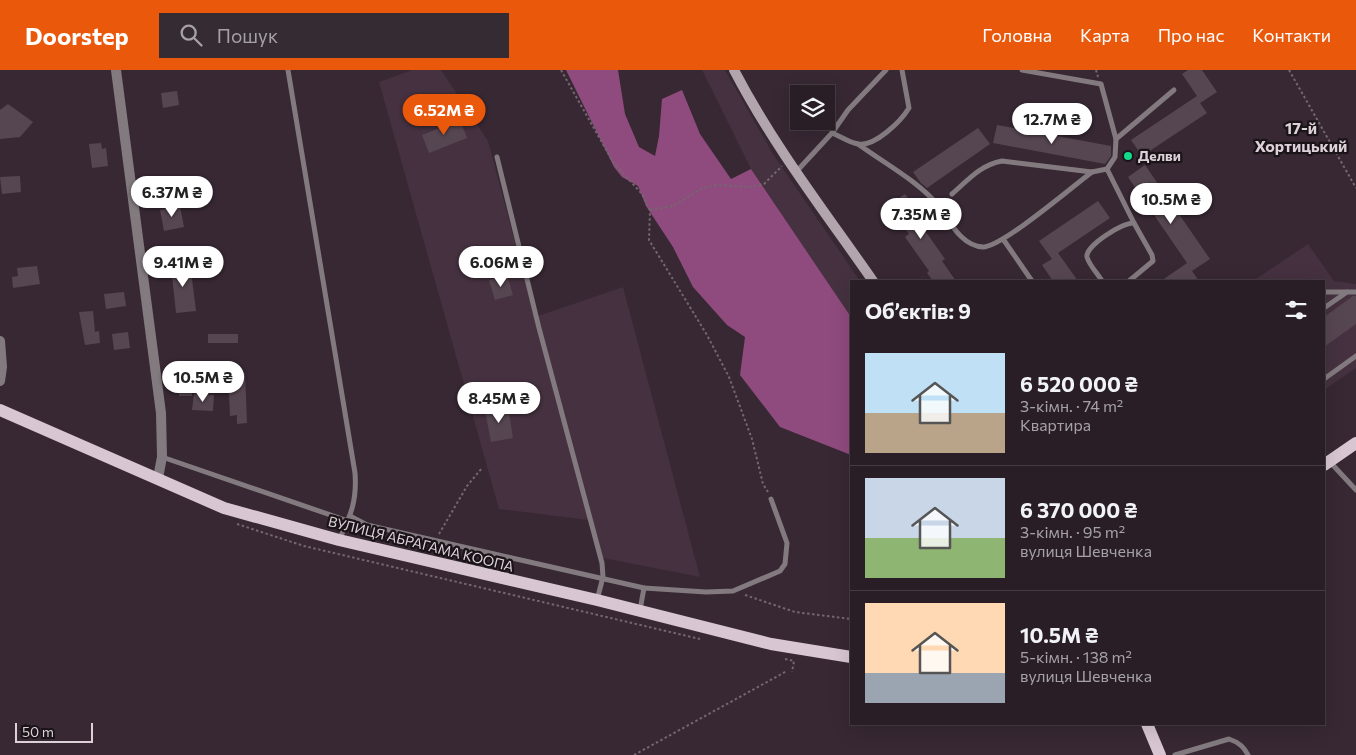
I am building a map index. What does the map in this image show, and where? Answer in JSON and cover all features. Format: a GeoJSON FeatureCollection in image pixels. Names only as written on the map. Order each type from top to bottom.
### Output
{"type":"FeatureCollection","features":[{"type":"Feature","properties":{"kind":"main road","name":"ВУЛИЦЯ АБРАГАМА КООПА"},"geometry":{"type":"LineString","coordinates":[[0,410],[224,508],[339,540],[597,600],[771,644],[850,657]]}},
{"type":"Feature","properties":{"kind":"main road"},"geometry":{"type":"LineString","coordinates":[[1326,463],[1356,443]]}},
{"type":"Feature","properties":{"kind":"main road"},"geometry":{"type":"LineString","coordinates":[[1147,725],[1160,755]]}},
{"type":"Feature","properties":{"kind":"street"},"geometry":{"type":"LineString","coordinates":[[116,70],[161,413],[162,457],[158,478]]}},
{"type":"Feature","properties":{"kind":"street"},"geometry":{"type":"LineString","coordinates":[[734,70],[751,102],[788,160],[872,280]]}},
{"type":"Feature","properties":{"kind":"street"},"geometry":{"type":"LineString","coordinates":[[0,341],[2,367],[0,381]]}},
{"type":"Feature","properties":{"kind":"lane"},"geometry":{"type":"LineString","coordinates":[[288,70],[355,473],[356,496],[339,540]]}},
{"type":"Feature","properties":{"kind":"lane"},"geometry":{"type":"LineString","coordinates":[[796,172],[832,133],[848,110],[886,70]]}},
{"type":"Feature","properties":{"kind":"lane"},"geometry":{"type":"LineString","coordinates":[[858,144],[867,143],[890,131],[905,114],[909,102],[902,70]]}},
{"type":"Feature","properties":{"kind":"lane"},"geometry":{"type":"LineString","coordinates":[[952,194],[984,166],[996,162],[1092,172],[1107,169],[1115,157],[1116,139],[1101,84],[1022,70]]}},
{"type":"Feature","properties":{"kind":"lane"},"geometry":{"type":"LineString","coordinates":[[1116,139],[1174,90]]}},
{"type":"Feature","properties":{"kind":"lane"},"geometry":{"type":"LineString","coordinates":[[832,133],[858,144],[935,202],[958,234],[968,242],[982,247],[1003,239],[1092,172]]}},
{"type":"Feature","properties":{"kind":"lane"},"geometry":{"type":"LineString","coordinates":[[497,157],[539,328],[600,552],[603,577],[597,600]]}},
{"type":"Feature","properties":{"kind":"lane"},"geometry":{"type":"LineString","coordinates":[[1107,169],[1152,255],[1153,262],[1130,280]]}},
{"type":"Feature","properties":{"kind":"lane"},"geometry":{"type":"LineString","coordinates":[[1101,280],[1087,253],[1117,228],[1125,223],[1134,223]]}},
{"type":"Feature","properties":{"kind":"lane"},"geometry":{"type":"LineString","coordinates":[[1003,239],[1031,280]]}},
{"type":"Feature","properties":{"kind":"lane"},"geometry":{"type":"LineString","coordinates":[[1325,292],[1356,292]]}},
{"type":"Feature","properties":{"kind":"lane"},"geometry":{"type":"LineString","coordinates":[[1325,307],[1347,292]]}},
{"type":"Feature","properties":{"kind":"lane"},"geometry":{"type":"LineString","coordinates":[[1325,378],[1356,356]]}},
{"type":"Feature","properties":{"kind":"lane"},"geometry":{"type":"LineString","coordinates":[[162,457],[367,525],[603,577],[644,588],[706,592],[733,591],[780,571],[785,564],[787,543],[771,498]]}},
{"type":"Feature","properties":{"kind":"lane"},"geometry":{"type":"LineString","coordinates":[[1326,463],[1356,490]]}},
{"type":"Feature","properties":{"kind":"lane"},"geometry":{"type":"LineString","coordinates":[[640,611],[644,588]]}},
{"type":"Feature","properties":{"kind":"lane"},"geometry":{"type":"LineString","coordinates":[[1175,755],[1229,740],[1236,741],[1245,748],[1248,755]]}},
{"type":"Feature","properties":{"kind":"path"},"geometry":{"type":"LineString","coordinates":[[561,70],[613,162],[642,194],[650,210],[649,240],[707,335],[729,377],[752,439],[763,484],[771,498]]}},
{"type":"Feature","properties":{"kind":"path"},"geometry":{"type":"LineString","coordinates":[[1289,70],[1356,188]]}},
{"type":"Feature","properties":{"kind":"path"},"geometry":{"type":"LineString","coordinates":[[650,210],[673,206],[702,188],[718,185],[750,187],[764,184],[788,160]]}},
{"type":"Feature","properties":{"kind":"path"},"geometry":{"type":"LineString","coordinates":[[435,541],[466,486],[482,468]]}},
{"type":"Feature","properties":{"kind":"path"},"geometry":{"type":"LineString","coordinates":[[733,591],[795,612],[850,619]]}},
{"type":"Feature","properties":{"kind":"path"},"geometry":{"type":"LineString","coordinates":[[634,755],[787,671]]}},
{"type":"Feature","properties":{"kind":"shaded area"},"geometry":{"type":"Polygon","coordinates":[[[412,70],[441,70],[488,141],[535,317],[623,287],[700,577],[598,557],[588,520],[499,509],[379,82],[412,70]]]}},
{"type":"Feature","properties":{"kind":"shaded area"},"geometry":{"type":"Polygon","coordinates":[[[566,70],[618,70],[625,114],[639,147],[655,156],[659,136],[662,99],[682,90],[700,134],[731,179],[751,169],[850,316],[850,455],[780,427],[740,375],[745,337],[727,325],[693,287],[673,247],[646,206],[638,186],[622,177],[614,167],[566,70]]]}},
{"type":"Feature","properties":{"kind":"shaded area"},"geometry":{"type":"Polygon","coordinates":[[[702,70],[725,70],[773,154],[859,280],[850,280],[850,316],[751,169],[702,70]]]}},
{"type":"Feature","properties":{"kind":"shaded area"},"geometry":{"type":"Polygon","coordinates":[[[1308,244],[1334,281],[1356,284],[1356,368],[1325,389],[1325,280],[1254,280],[1308,244]]]}},
{"type":"Feature","properties":{"kind":"building"},"geometry":{"type":"Polygon","coordinates":[[[1188,70],[1202,70],[1217,92],[1200,103],[1207,113],[1142,156],[1131,140],[1197,96],[1182,74],[1188,70]]]}},
{"type":"Feature","properties":{"kind":"building"},"geometry":{"type":"Polygon","coordinates":[[[177,91],[179,105],[163,108],[161,93],[177,91]]]}},
{"type":"Feature","properties":{"kind":"building"},"geometry":{"type":"Polygon","coordinates":[[[8,104],[33,122],[20,137],[0,139],[0,110],[8,104]]]}},
{"type":"Feature","properties":{"kind":"building"},"geometry":{"type":"Polygon","coordinates":[[[460,120],[467,138],[429,153],[422,135],[460,120]]]}},
{"type":"Feature","properties":{"kind":"building"},"geometry":{"type":"Polygon","coordinates":[[[997,125],[1111,146],[1111,156],[1105,164],[993,143],[997,125]]]}},
{"type":"Feature","properties":{"kind":"building"},"geometry":{"type":"Polygon","coordinates":[[[978,128],[990,144],[927,188],[921,183],[913,172],[978,128]]]}},
{"type":"Feature","properties":{"kind":"building"},"geometry":{"type":"Polygon","coordinates":[[[101,143],[102,149],[106,148],[108,166],[92,168],[89,144],[101,143]]]}},
{"type":"Feature","properties":{"kind":"building"},"geometry":{"type":"Polygon","coordinates":[[[1145,165],[1210,259],[1192,271],[1198,280],[1162,280],[1187,263],[1128,177],[1145,165]]]}},
{"type":"Feature","properties":{"kind":"building"},"geometry":{"type":"Polygon","coordinates":[[[20,176],[21,192],[2,194],[0,177],[20,176]]]}},
{"type":"Feature","properties":{"kind":"building"},"geometry":{"type":"Polygon","coordinates":[[[192,178],[195,200],[177,203],[174,180],[192,178]]]}},
{"type":"Feature","properties":{"kind":"building"},"geometry":{"type":"Polygon","coordinates":[[[905,194],[925,222],[921,225],[945,259],[942,261],[955,280],[932,280],[927,273],[929,271],[905,237],[909,234],[889,205],[905,194]]]}},
{"type":"Feature","properties":{"kind":"building"},"geometry":{"type":"Polygon","coordinates":[[[1098,201],[1110,218],[1058,253],[1077,280],[1052,280],[1042,265],[1052,259],[1039,241],[1098,201]]]}},
{"type":"Feature","properties":{"kind":"building"},"geometry":{"type":"Polygon","coordinates":[[[180,206],[184,227],[164,231],[160,210],[180,206]]]}},
{"type":"Feature","properties":{"kind":"building"},"geometry":{"type":"Polygon","coordinates":[[[190,263],[196,311],[176,313],[171,266],[190,263]]]}},
{"type":"Feature","properties":{"kind":"building"},"geometry":{"type":"Polygon","coordinates":[[[37,266],[40,284],[13,288],[12,277],[18,276],[17,268],[37,266]]]}},
{"type":"Feature","properties":{"kind":"building"},"geometry":{"type":"Polygon","coordinates":[[[507,275],[513,295],[495,300],[489,280],[507,275]]]}},
{"type":"Feature","properties":{"kind":"building"},"geometry":{"type":"Polygon","coordinates":[[[124,292],[126,306],[106,309],[104,294],[124,292]]]}},
{"type":"Feature","properties":{"kind":"building"},"geometry":{"type":"Polygon","coordinates":[[[1353,296],[1356,296],[1356,324],[1325,346],[1325,316],[1353,296]]]}},
{"type":"Feature","properties":{"kind":"building"},"geometry":{"type":"Polygon","coordinates":[[[93,311],[95,332],[99,331],[100,343],[85,345],[79,312],[93,311]]]}},
{"type":"Feature","properties":{"kind":"building"},"geometry":{"type":"Polygon","coordinates":[[[128,332],[130,348],[114,350],[112,334],[128,332]]]}},
{"type":"Feature","properties":{"kind":"building"},"geometry":{"type":"Polygon","coordinates":[[[208,334],[238,334],[238,343],[208,343],[208,334]]]}},
{"type":"Feature","properties":{"kind":"building"},"geometry":{"type":"Polygon","coordinates":[[[228,373],[245,373],[247,423],[237,424],[237,415],[230,416],[228,373]]]}},
{"type":"Feature","properties":{"kind":"building"},"geometry":{"type":"Polygon","coordinates":[[[178,384],[192,384],[192,396],[179,396],[178,384]]]}},
{"type":"Feature","properties":{"kind":"building"},"geometry":{"type":"Polygon","coordinates":[[[194,394],[214,395],[213,411],[192,410],[194,394]]]}},
{"type":"Feature","properties":{"kind":"building"},"geometry":{"type":"Polygon","coordinates":[[[508,407],[513,438],[491,442],[485,411],[508,407]]]}},
{"type":"Feature","properties":{"kind":"place","name":"Делви"},"geometry":{"type":"Point","coordinates":[1128,156]}},
{"type":"Feature","properties":{"kind":"district","name":"17-й Хортицький"},"geometry":{"type":"Point","coordinates":[1301,137]}}]}
